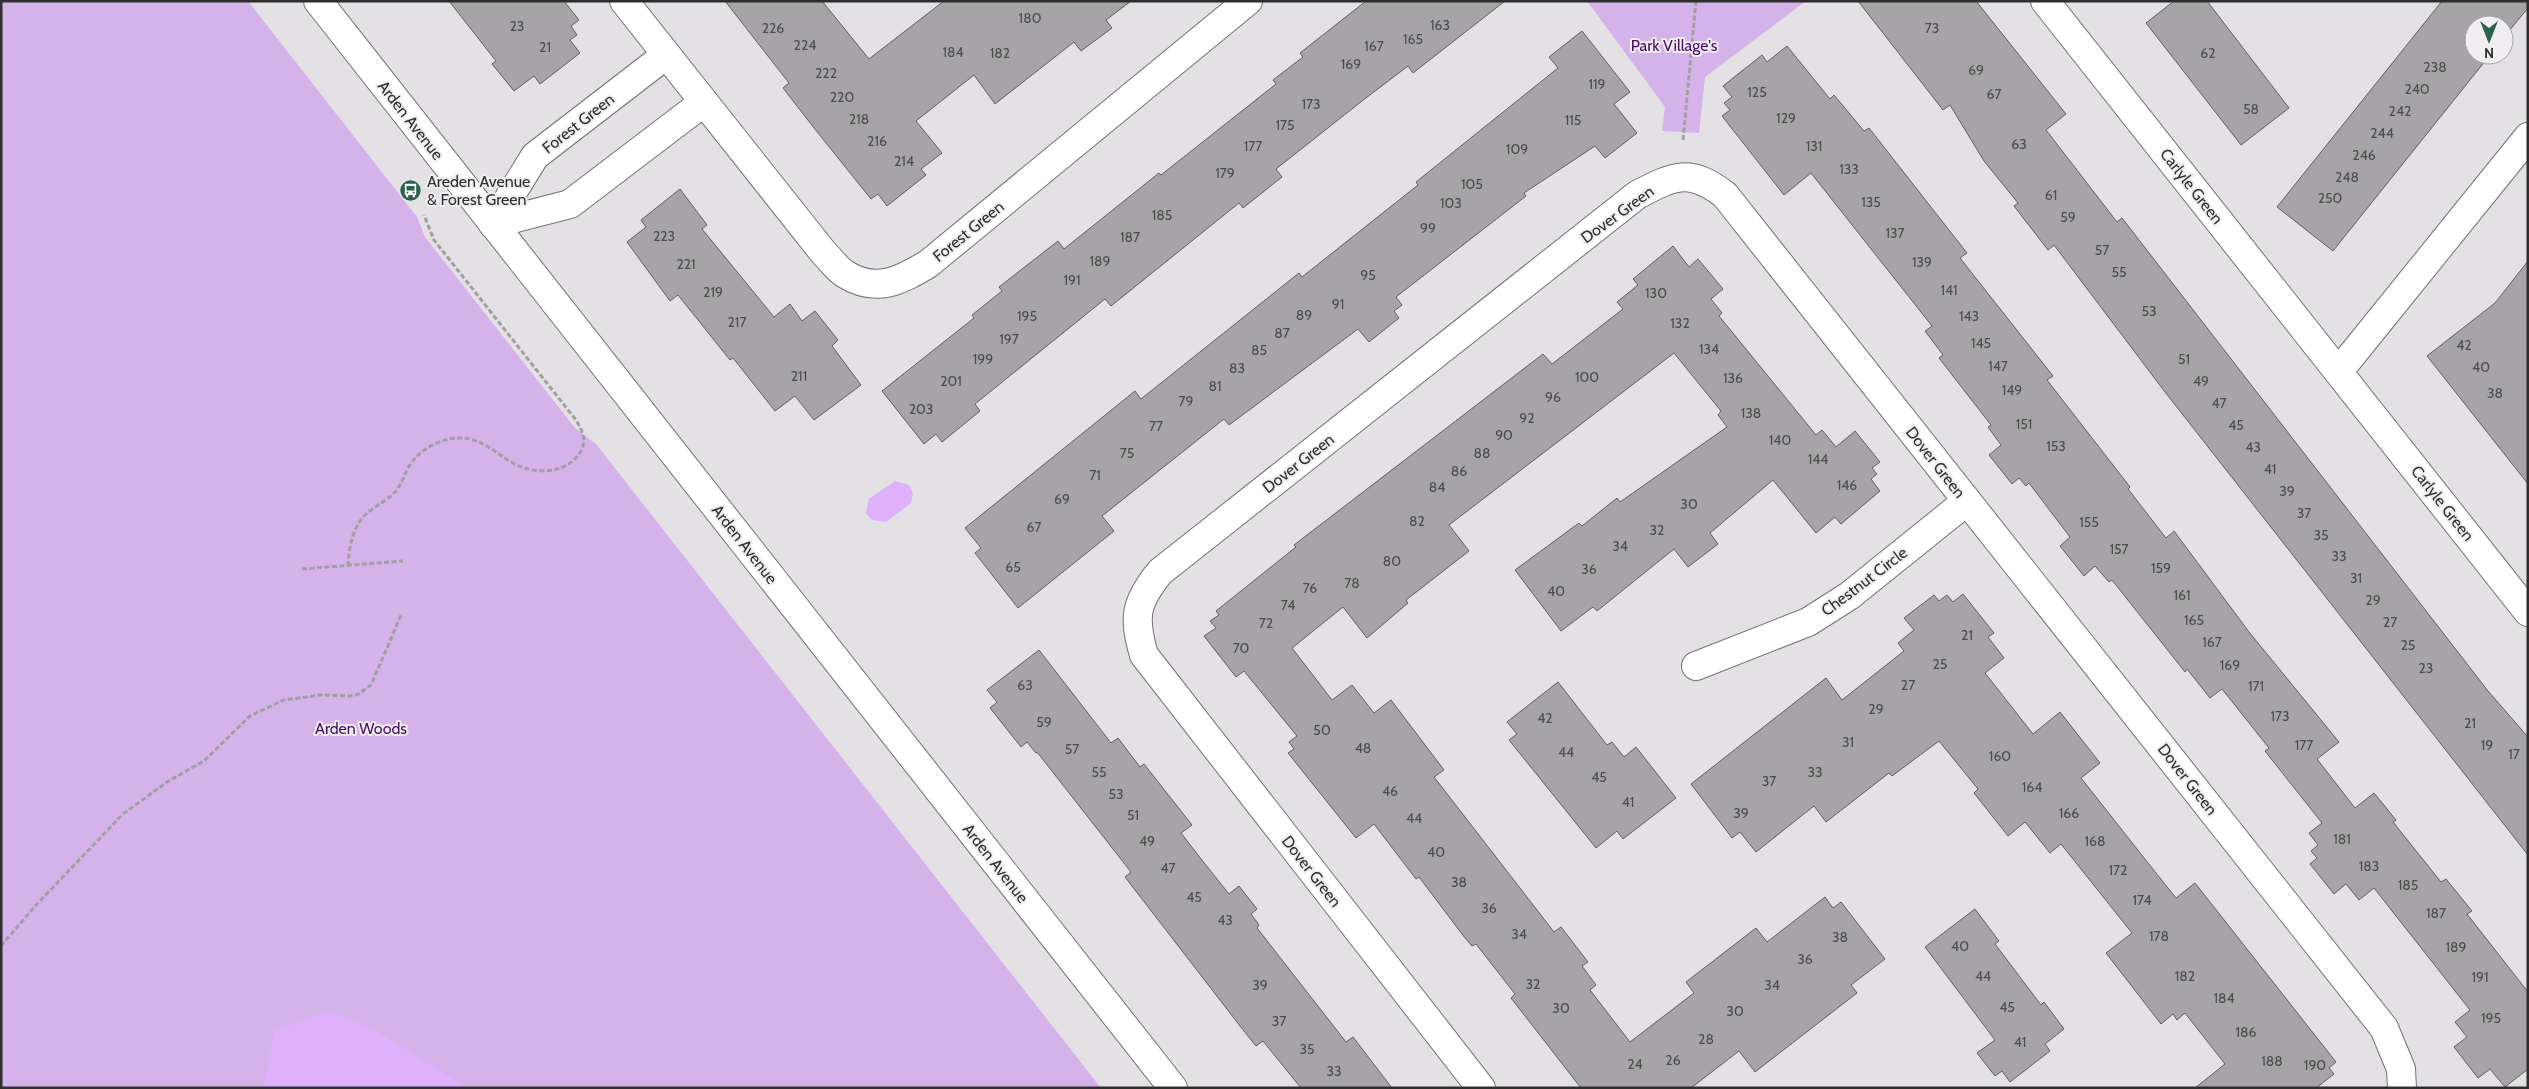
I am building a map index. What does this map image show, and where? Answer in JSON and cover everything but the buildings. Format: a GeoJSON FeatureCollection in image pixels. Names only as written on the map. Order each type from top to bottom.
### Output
{"type":"FeatureCollection","features":[{"type":"Feature","properties":{"kind":"street","name":"Arden Avenue"},"geometry":{"type":"LineString","coordinates":[[318,1],[1173,1088]]}},
{"type":"Feature","properties":{"kind":"street","name":"Forest Green"},"geometry":{"type":"LineString","coordinates":[[624,1],[823,252],[845,274],[873,284],[899,281],[928,264],[1248,1]]}},
{"type":"Feature","properties":{"kind":"street","name":"Carlyle Green"},"geometry":{"type":"LineString","coordinates":[[2045,1],[2528,612]]}},
{"type":"Feature","properties":{"kind":"street","name":"Forest Green"},"geometry":{"type":"LineString","coordinates":[[493,224],[535,156],[666,55]]}},
{"type":"Feature","properties":{"kind":"street"},"geometry":{"type":"LineString","coordinates":[[493,224],[570,204],[704,102]]}},
{"type":"Feature","properties":{"kind":"street"},"geometry":{"type":"LineString","coordinates":[[2339,371],[2528,137]]}},
{"type":"Feature","properties":{"kind":"street","name":"Dover Green"},"geometry":{"type":"LineString","coordinates":[[1481,1088],[1144,655],[1138,633],[1138,611],[1144,591],[1160,572],[1637,195],[1660,182],[1686,176],[1708,182],[1725,195],[2384,1028],[2401,1069],[2402,1088]]}},
{"type":"Feature","properties":{"kind":"street","name":"Chestnut Circle"},"geometry":{"type":"LineString","coordinates":[[1696,666],[1808,622],[1849,596],[1968,501]]}},
{"type":"Feature","properties":{"kind":"path"},"geometry":{"type":"LineString","coordinates":[[1683,140],[1696,1]]}},
{"type":"Feature","properties":{"kind":"path"},"geometry":{"type":"LineString","coordinates":[[348,566],[351,543],[361,520],[367,513],[394,493],[410,466],[430,447],[445,440],[471,439],[490,446],[515,464],[538,471],[551,471],[569,464],[584,445],[582,431],[576,420],[434,240],[424,215]]}},
{"type":"Feature","properties":{"kind":"path"},"geometry":{"type":"LineString","coordinates":[[302,569],[403,561]]}},
{"type":"Feature","properties":{"kind":"path"},"geometry":{"type":"LineString","coordinates":[[1,946],[37,904],[123,814],[167,782],[204,761],[250,716],[284,700],[321,694],[350,696],[359,694],[371,685],[402,613]]}},
{"type":"Feature","properties":{"kind":"green space","name":"Arden Woods"},"geometry":{"type":"Polygon","coordinates":[[[1,1],[248,1],[417,217],[425,237],[575,428],[596,444],[1101,1088],[1,1088],[1,1]]]}},
{"type":"Feature","properties":{"kind":"green space","name":"Park Village's"},"geometry":{"type":"Polygon","coordinates":[[[1587,1],[1806,1],[1705,77],[1699,133],[1662,131],[1665,107],[1587,1]]]}},
{"type":"Feature","properties":{"kind":"shaded area"},"geometry":{"type":"Polygon","coordinates":[[[895,481],[909,485],[913,494],[911,503],[886,522],[872,520],[866,513],[869,499],[895,481]]]}},
{"type":"Feature","properties":{"kind":"shaded area"},"geometry":{"type":"Polygon","coordinates":[[[329,1011],[376,1031],[468,1088],[264,1088],[275,1031],[329,1011]]]}},
{"type":"Feature","properties":{"kind":"place","name":"Areden Avenue & Forest Green"},"geometry":{"type":"Point","coordinates":[411,190]}}]}
